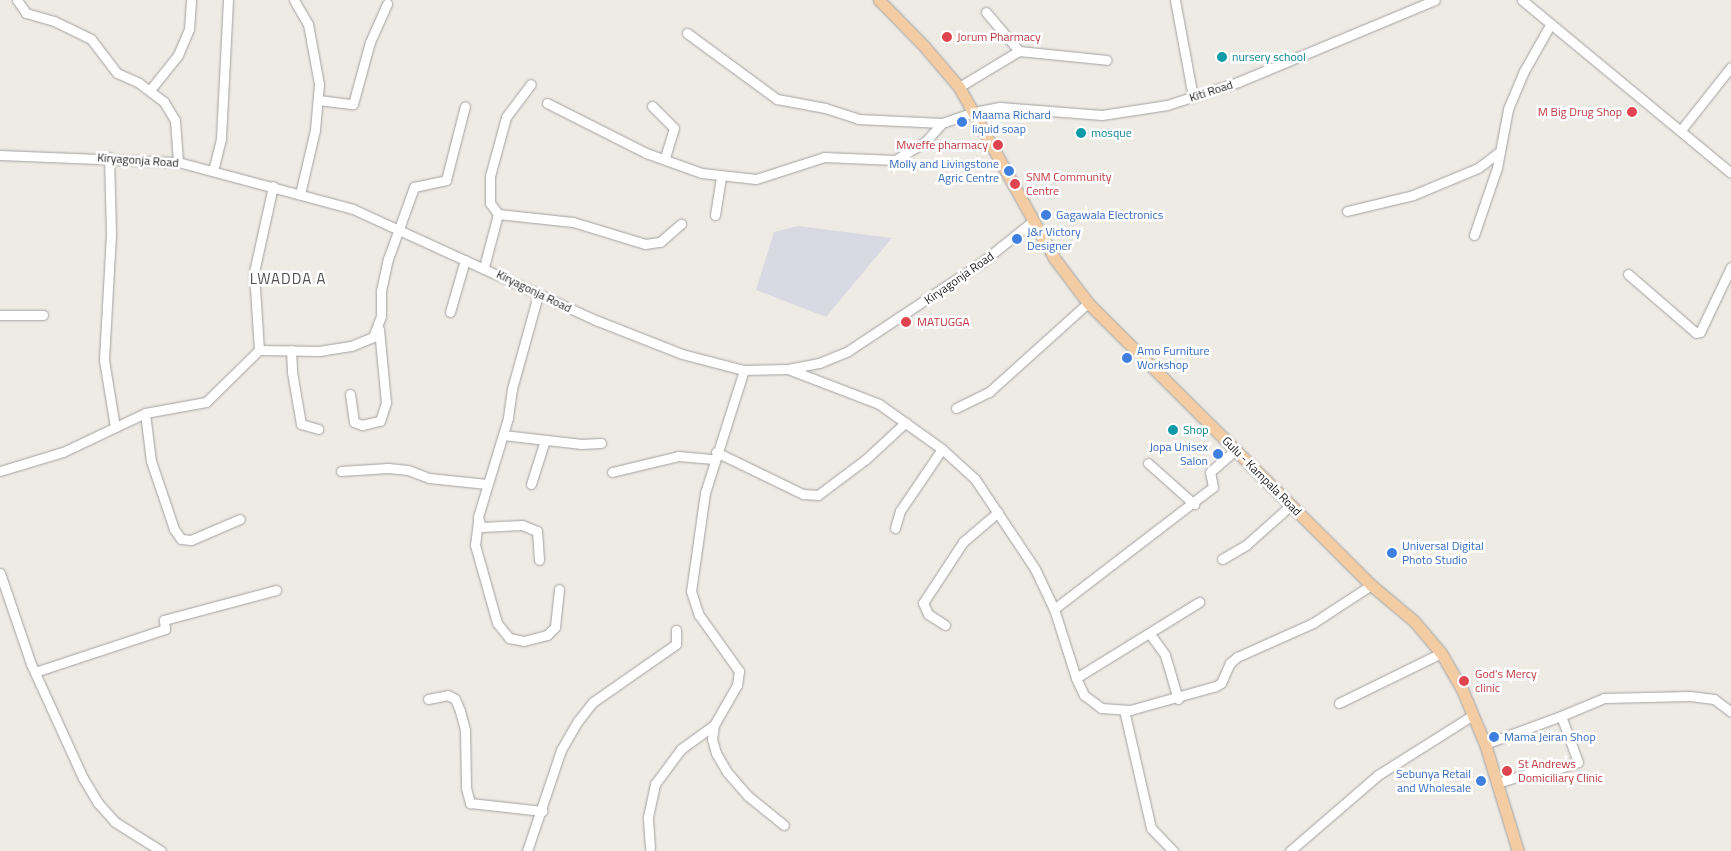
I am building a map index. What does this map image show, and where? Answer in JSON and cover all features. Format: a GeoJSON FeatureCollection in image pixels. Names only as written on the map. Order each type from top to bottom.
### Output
{"type":"FeatureCollection","features":[{"type":"Feature","properties":{"kind":"main road","name":"Gulu - Kampala Road"},"geometry":{"type":"LineString","coordinates":[[879,0],[924,46],[959,87],[1054,258],[1088,304],[1371,585],[1414,622],[1441,654],[1473,715],[1485,744],[1518,851]]}},
{"type":"Feature","properties":{"kind":"street"},"geometry":{"type":"LineString","coordinates":[[17,0],[26,13],[62,24],[91,39],[117,73],[150,90],[175,120],[178,162]]}},
{"type":"Feature","properties":{"kind":"street"},"geometry":{"type":"LineString","coordinates":[[150,90],[178,55],[189,29],[191,0]]}},
{"type":"Feature","properties":{"kind":"street"},"geometry":{"type":"LineString","coordinates":[[213,171],[221,138],[228,0]]}},
{"type":"Feature","properties":{"kind":"street"},"geometry":{"type":"LineString","coordinates":[[294,0],[308,24],[317,63],[318,100],[315,130],[300,194]]}},
{"type":"Feature","properties":{"kind":"street","name":"Kiti Road"},"geometry":{"type":"LineString","coordinates":[[942,123],[974,112],[1000,107],[1102,115],[1148,109],[1238,82],[1417,4],[1434,0]]}},
{"type":"Feature","properties":{"kind":"street"},"geometry":{"type":"LineString","coordinates":[[1522,0],[1550,25],[1730,171]]}},
{"type":"Feature","properties":{"kind":"street"},"geometry":{"type":"LineString","coordinates":[[1172,1],[1193,97]]}},
{"type":"Feature","properties":{"kind":"street"},"geometry":{"type":"LineString","coordinates":[[318,100],[354,104],[370,42],[387,4]]}},
{"type":"Feature","properties":{"kind":"street"},"geometry":{"type":"LineString","coordinates":[[986,12],[1019,51]]}},
{"type":"Feature","properties":{"kind":"street"},"geometry":{"type":"LineString","coordinates":[[1474,235],[1497,168],[1498,152],[1508,109],[1524,71],[1550,25]]}},
{"type":"Feature","properties":{"kind":"street"},"geometry":{"type":"LineString","coordinates":[[687,32],[777,99],[825,108],[858,119],[942,123]]}},
{"type":"Feature","properties":{"kind":"street"},"geometry":{"type":"LineString","coordinates":[[959,87],[1019,51],[1107,60]]}},
{"type":"Feature","properties":{"kind":"street"},"geometry":{"type":"LineString","coordinates":[[1681,130],[1731,67]]}},
{"type":"Feature","properties":{"kind":"street"},"geometry":{"type":"LineString","coordinates":[[531,84],[506,117],[490,176],[490,203],[498,214],[573,222],[645,244],[660,242],[681,224]]}},
{"type":"Feature","properties":{"kind":"street"},"geometry":{"type":"LineString","coordinates":[[547,103],[627,146],[702,173],[756,179],[824,157],[895,160],[925,142],[942,123]]}},
{"type":"Feature","properties":{"kind":"street"},"geometry":{"type":"LineString","coordinates":[[350,394],[354,422],[362,425],[380,421],[386,403],[379,329],[381,291],[388,259],[414,187],[446,180],[465,106]]}},
{"type":"Feature","properties":{"kind":"street"},"geometry":{"type":"LineString","coordinates":[[652,106],[674,128],[664,158]]}},
{"type":"Feature","properties":{"kind":"street"},"geometry":{"type":"LineString","coordinates":[[1347,211],[1413,194],[1478,168],[1498,152]]}},
{"type":"Feature","properties":{"kind":"street","name":"Kiryagonja Road"},"geometry":{"type":"LineString","coordinates":[[0,155],[109,157],[178,162],[353,209],[484,267],[538,295],[673,351],[744,370],[788,369],[819,363],[848,351],[982,262],[1033,221]]}},
{"type":"Feature","properties":{"kind":"street"},"geometry":{"type":"LineString","coordinates":[[109,157],[111,234],[104,360],[115,427]]}},
{"type":"Feature","properties":{"kind":"street"},"geometry":{"type":"LineString","coordinates":[[715,215],[721,176]]}},
{"type":"Feature","properties":{"kind":"street"},"geometry":{"type":"LineString","coordinates":[[259,350],[254,272],[273,186]]}},
{"type":"Feature","properties":{"kind":"street"},"geometry":{"type":"LineString","coordinates":[[484,267],[498,214]]}},
{"type":"Feature","properties":{"kind":"street"},"geometry":{"type":"LineString","coordinates":[[450,312],[465,260]]}},
{"type":"Feature","properties":{"kind":"street"},"geometry":{"type":"LineString","coordinates":[[1628,274],[1696,333],[1700,332],[1731,267]]}},
{"type":"Feature","properties":{"kind":"street"},"geometry":{"type":"LineString","coordinates":[[538,295],[512,389],[503,434],[487,484],[478,521],[475,545],[497,622],[509,638],[524,641],[548,635],[555,627],[559,589]]}},
{"type":"Feature","properties":{"kind":"street"},"geometry":{"type":"LineString","coordinates":[[956,408],[989,392],[1088,304]]}},
{"type":"Feature","properties":{"kind":"street"},"geometry":{"type":"LineString","coordinates":[[0,315],[43,314]]}},
{"type":"Feature","properties":{"kind":"street"},"geometry":{"type":"LineString","coordinates":[[0,471],[63,452],[145,413],[206,402],[259,350],[351,346],[366,342],[379,329]]}},
{"type":"Feature","properties":{"kind":"street"},"geometry":{"type":"LineString","coordinates":[[291,350],[292,372],[301,424],[318,429]]}},
{"type":"Feature","properties":{"kind":"street"},"geometry":{"type":"LineString","coordinates":[[788,369],[879,404],[942,449],[975,479],[1035,569],[1054,608],[1076,678],[1091,703],[1114,710],[1124,710],[1178,699],[1222,683],[1230,663],[1237,657],[1313,623],[1371,585]]}},
{"type":"Feature","properties":{"kind":"street"},"geometry":{"type":"LineString","coordinates":[[650,848],[648,817],[655,784],[681,749],[714,725],[737,684],[739,671],[700,615],[691,591],[705,494],[715,456],[744,370]]}},
{"type":"Feature","properties":{"kind":"street"},"geometry":{"type":"LineString","coordinates":[[145,413],[151,460],[174,529],[181,538],[190,540],[240,519]]}},
{"type":"Feature","properties":{"kind":"street"},"geometry":{"type":"LineString","coordinates":[[612,472],[678,456],[715,456],[803,494],[818,495],[866,459],[906,422]]}},
{"type":"Feature","properties":{"kind":"street"},"geometry":{"type":"LineString","coordinates":[[503,434],[546,440],[601,443]]}},
{"type":"Feature","properties":{"kind":"street"},"geometry":{"type":"LineString","coordinates":[[531,484],[546,440]]}},
{"type":"Feature","properties":{"kind":"street"},"geometry":{"type":"LineString","coordinates":[[895,528],[900,511],[942,449]]}},
{"type":"Feature","properties":{"kind":"street"},"geometry":{"type":"LineString","coordinates":[[1054,608],[1085,588],[1156,529],[1194,504],[1214,487],[1210,472],[1236,449]]}},
{"type":"Feature","properties":{"kind":"street"},"geometry":{"type":"LineString","coordinates":[[1148,463],[1194,504]]}},
{"type":"Feature","properties":{"kind":"street"},"geometry":{"type":"LineString","coordinates":[[341,471],[388,468],[408,470],[439,480],[487,484]]}},
{"type":"Feature","properties":{"kind":"street"},"geometry":{"type":"LineString","coordinates":[[1222,559],[1246,545],[1291,506]]}},
{"type":"Feature","properties":{"kind":"street"},"geometry":{"type":"LineString","coordinates":[[945,625],[928,614],[923,603],[963,542],[998,512]]}},
{"type":"Feature","properties":{"kind":"street"},"geometry":{"type":"LineString","coordinates":[[478,521],[480,527],[531,527],[537,531],[538,560]]}},
{"type":"Feature","properties":{"kind":"street"},"geometry":{"type":"LineString","coordinates":[[0,573],[35,672],[82,778],[98,803],[115,822],[161,851]]}},
{"type":"Feature","properties":{"kind":"street"},"geometry":{"type":"LineString","coordinates":[[35,672],[165,629],[164,620],[276,590]]}},
{"type":"Feature","properties":{"kind":"street"},"geometry":{"type":"LineString","coordinates":[[1076,678],[1199,602]]}},
{"type":"Feature","properties":{"kind":"street"},"geometry":{"type":"LineString","coordinates":[[527,851],[543,811],[561,750],[578,721],[593,702],[676,644],[676,630]]}},
{"type":"Feature","properties":{"kind":"street"},"geometry":{"type":"LineString","coordinates":[[1150,634],[1164,655],[1178,699]]}},
{"type":"Feature","properties":{"kind":"street"},"geometry":{"type":"LineString","coordinates":[[1339,703],[1441,654]]}},
{"type":"Feature","properties":{"kind":"street"},"geometry":{"type":"LineString","coordinates":[[428,700],[448,695],[455,699],[465,730],[466,788],[470,803],[543,811]]}},
{"type":"Feature","properties":{"kind":"street"},"geometry":{"type":"LineString","coordinates":[[1485,744],[1615,696],[1690,696],[1714,699],[1731,712]]}},
{"type":"Feature","properties":{"kind":"street"},"geometry":{"type":"LineString","coordinates":[[1124,710],[1151,828],[1173,851]]}},
{"type":"Feature","properties":{"kind":"street"},"geometry":{"type":"LineString","coordinates":[[1290,851],[1378,775],[1473,715]]}},
{"type":"Feature","properties":{"kind":"street"},"geometry":{"type":"LineString","coordinates":[[1497,783],[1534,772],[1536,776],[1578,762],[1561,716]]}},
{"type":"Feature","properties":{"kind":"street"},"geometry":{"type":"LineString","coordinates":[[714,725],[714,746],[727,772],[748,796],[784,825]]}},
{"type":"Feature","properties":{"kind":"shaded area"},"geometry":{"type":"Polygon","coordinates":[[[798,226],[892,238],[826,317],[756,290],[774,232],[798,226]]]}},
{"type":"Feature","properties":{"kind":"place","name":"Jorum Pharmacy"},"geometry":{"type":"Point","coordinates":[947,37]}},
{"type":"Feature","properties":{"kind":"place","name":"nursery school"},"geometry":{"type":"Point","coordinates":[1222,57]}},
{"type":"Feature","properties":{"kind":"place","name":"M Big Drug Shop"},"geometry":{"type":"Point","coordinates":[1632,112]}},
{"type":"Feature","properties":{"kind":"place","name":"Maama Richard liquid soap"},"geometry":{"type":"Point","coordinates":[962,122]}},
{"type":"Feature","properties":{"kind":"place","name":"mosque"},"geometry":{"type":"Point","coordinates":[1081,133]}},
{"type":"Feature","properties":{"kind":"place","name":"Mweffe pharmacy"},"geometry":{"type":"Point","coordinates":[998,145]}},
{"type":"Feature","properties":{"kind":"place","name":"Molly and Livingstone Agric Centre"},"geometry":{"type":"Point","coordinates":[1009,171]}},
{"type":"Feature","properties":{"kind":"place","name":"SNM Community Centre"},"geometry":{"type":"Point","coordinates":[1015,184]}},
{"type":"Feature","properties":{"kind":"place","name":"Gagawala Electronics"},"geometry":{"type":"Point","coordinates":[1046,215]}},
{"type":"Feature","properties":{"kind":"place","name":"J&r Victory Designer"},"geometry":{"type":"Point","coordinates":[1017,239]}},
{"type":"Feature","properties":{"kind":"place","name":"MATUGGA"},"geometry":{"type":"Point","coordinates":[906,322]}},
{"type":"Feature","properties":{"kind":"place","name":"Amo Furniture Workshop"},"geometry":{"type":"Point","coordinates":[1127,358]}},
{"type":"Feature","properties":{"kind":"place","name":"Shop"},"geometry":{"type":"Point","coordinates":[1173,430]}},
{"type":"Feature","properties":{"kind":"place","name":"Jopa Unisex Salon"},"geometry":{"type":"Point","coordinates":[1218,454]}},
{"type":"Feature","properties":{"kind":"place","name":"Universal Digital Photo Studio"},"geometry":{"type":"Point","coordinates":[1392,553]}},
{"type":"Feature","properties":{"kind":"place","name":"God's Mercy clinic"},"geometry":{"type":"Point","coordinates":[1464,681]}},
{"type":"Feature","properties":{"kind":"place","name":"Mama Jeiran Shop"},"geometry":{"type":"Point","coordinates":[1494,737]}},
{"type":"Feature","properties":{"kind":"place","name":"St Andrews Domiciliary Clinic"},"geometry":{"type":"Point","coordinates":[1507,771]}},
{"type":"Feature","properties":{"kind":"place","name":"Sebunya Retail and Wholesale"},"geometry":{"type":"Point","coordinates":[1481,781]}},
{"type":"Feature","properties":{"kind":"district","name":"LWADDA A"},"geometry":{"type":"Point","coordinates":[288,279]}}]}
